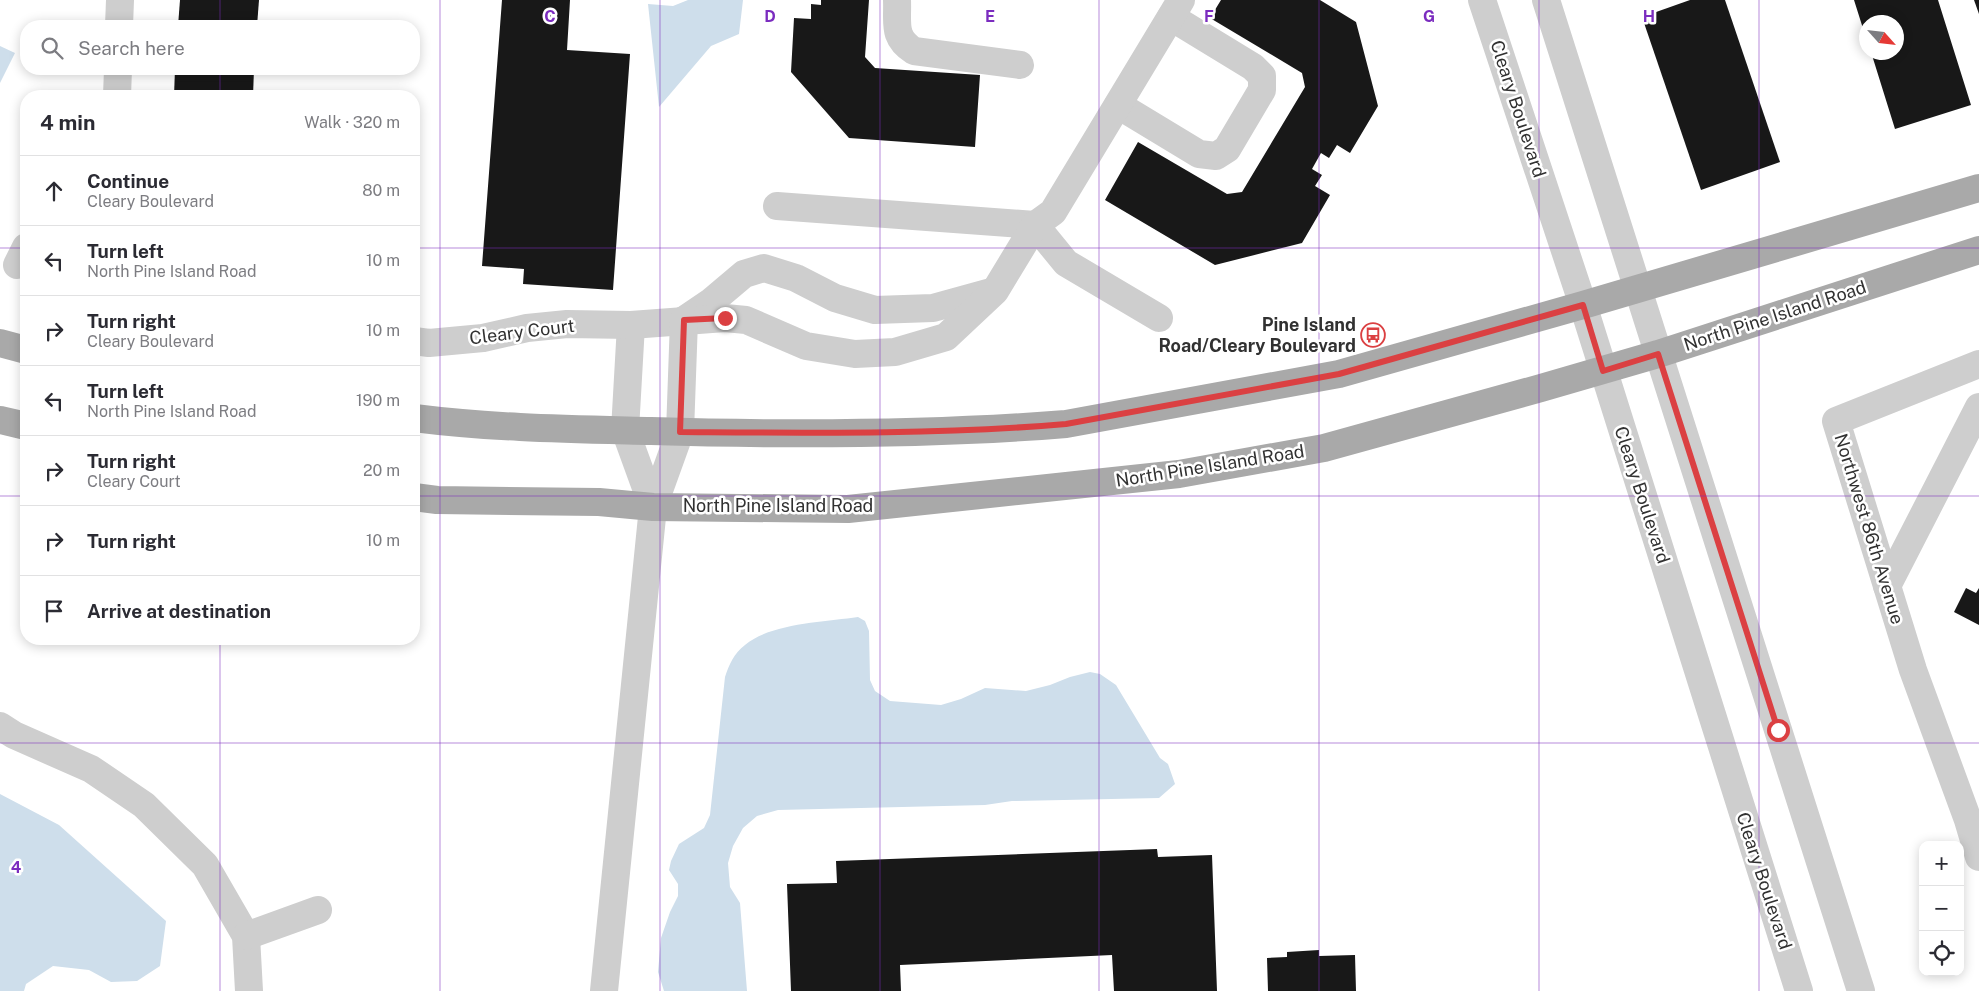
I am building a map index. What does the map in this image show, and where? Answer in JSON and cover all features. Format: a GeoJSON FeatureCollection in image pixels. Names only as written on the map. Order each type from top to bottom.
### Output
{"type":"FeatureCollection","features":[{"type":"Feature","properties":{"kind":"main road"},"geometry":{"type":"LineString","coordinates":[[420,419],[454,423],[625,430],[836,434],[1020,428],[1066,424],[1339,374],[1583,305],[1979,188]]}},
{"type":"Feature","properties":{"kind":"main road","name":"North Pine Island Road"},"geometry":{"type":"LineString","coordinates":[[420,498],[437,500],[599,502],[653,506],[848,509],[1179,474],[1324,448],[1603,371],[1979,250]]}},
{"type":"Feature","properties":{"kind":"main road"},"geometry":{"type":"LineString","coordinates":[[0,343],[20,348]]}},
{"type":"Feature","properties":{"kind":"street"},"geometry":{"type":"LineString","coordinates":[[120,0],[120,20]]}},
{"type":"Feature","properties":{"kind":"street"},"geometry":{"type":"LineString","coordinates":[[897,0],[898,34],[904,44],[914,51],[1020,65]]}},
{"type":"Feature","properties":{"kind":"street","name":"Cleary Boulevard"},"geometry":{"type":"LineString","coordinates":[[1482,0],[1583,305],[1799,991]]}},
{"type":"Feature","properties":{"kind":"street"},"geometry":{"type":"LineString","coordinates":[[1546,0],[1861,991]]}},
{"type":"Feature","properties":{"kind":"street"},"geometry":{"type":"LineString","coordinates":[[1118,105],[1199,154],[1216,156],[1228,149],[1262,90],[1262,76],[1176,5]]}},
{"type":"Feature","properties":{"kind":"street","name":"Cleary Court"},"geometry":{"type":"LineString","coordinates":[[420,342],[429,343],[483,338],[527,328],[567,324],[631,325],[725,318],[746,320],[806,346],[854,354],[895,352],[946,337],[995,291],[1034,226],[1052,212],[1118,105],[1176,5]]}},
{"type":"Feature","properties":{"kind":"street"},"geometry":{"type":"LineString","coordinates":[[117,90],[118,75]]}},
{"type":"Feature","properties":{"kind":"street"},"geometry":{"type":"LineString","coordinates":[[777,206],[1034,226],[1066,263],[1159,318]]}},
{"type":"Feature","properties":{"kind":"street"},"geometry":{"type":"LineString","coordinates":[[604,991],[653,506],[680,432],[684,320],[712,301],[744,274],[764,268],[796,278],[835,298],[875,310],[933,308],[995,291]]}},
{"type":"Feature","properties":{"kind":"street"},"geometry":{"type":"LineString","coordinates":[[631,325],[625,430],[653,506]]}},
{"type":"Feature","properties":{"kind":"street","name":"Northwest 86th Avenue"},"geometry":{"type":"LineString","coordinates":[[1979,364],[1836,421],[1912,670],[1968,820],[1979,857]]}},
{"type":"Feature","properties":{"kind":"street"},"geometry":{"type":"LineString","coordinates":[[1887,586],[1979,407]]}},
{"type":"Feature","properties":{"kind":"street"},"geometry":{"type":"LineString","coordinates":[[0,726],[14,735],[91,769],[144,805],[204,865],[246,936],[249,991]]}},
{"type":"Feature","properties":{"kind":"street"},"geometry":{"type":"LineString","coordinates":[[246,936],[318,910]]}},
{"type":"Feature","properties":{"kind":"water"},"geometry":{"type":"Polygon","coordinates":[[[688,0],[743,0],[739,34],[711,46],[659,107],[648,4],[673,6],[688,0]]]}},
{"type":"Feature","properties":{"kind":"water"},"geometry":{"type":"Polygon","coordinates":[[[0,46],[15,53],[0,83],[0,46]]]}},
{"type":"Feature","properties":{"kind":"water"},"geometry":{"type":"Polygon","coordinates":[[[858,617],[865,621],[869,631],[870,680],[875,691],[890,701],[941,705],[961,699],[985,688],[1026,691],[1090,672],[1100,674],[1116,685],[1160,758],[1168,764],[1175,784],[1159,798],[1012,801],[985,805],[778,810],[757,816],[743,828],[733,846],[728,863],[730,887],[740,903],[747,991],[664,991],[658,972],[661,938],[678,896],[678,884],[669,870],[679,844],[704,828],[710,815],[725,677],[730,664],[735,655],[745,645],[769,632],[799,625],[858,617]]]}},
{"type":"Feature","properties":{"kind":"water"},"geometry":{"type":"Polygon","coordinates":[[[0,794],[59,825],[166,921],[160,966],[137,981],[111,982],[89,970],[53,966],[26,984],[24,991],[0,991],[0,794]]]}},
{"type":"Feature","properties":{"kind":"building"},"geometry":{"type":"Polygon","coordinates":[[[180,0],[259,0],[257,20],[178,20],[180,0]]]}},
{"type":"Feature","properties":{"kind":"building"},"geometry":{"type":"Polygon","coordinates":[[[502,0],[570,0],[567,50],[630,54],[613,290],[523,284],[524,269],[482,266],[502,0]]]}},
{"type":"Feature","properties":{"kind":"building"},"geometry":{"type":"Polygon","coordinates":[[[821,0],[869,0],[865,57],[875,68],[980,75],[975,147],[849,138],[791,72],[794,18],[811,19],[811,4],[821,5],[821,0]]]}},
{"type":"Feature","properties":{"kind":"building"},"geometry":{"type":"Polygon","coordinates":[[[1221,0],[1320,0],[1356,22],[1378,106],[1350,153],[1337,145],[1329,158],[1321,153],[1312,169],[1322,175],[1315,186],[1330,195],[1302,243],[1215,265],[1105,200],[1138,142],[1227,194],[1242,192],[1305,87],[1302,73],[1210,18],[1221,0]]]}},
{"type":"Feature","properties":{"kind":"building"},"geometry":{"type":"Polygon","coordinates":[[[1690,0],[1725,0],[1780,162],[1701,190],[1642,17],[1690,0]]]}},
{"type":"Feature","properties":{"kind":"building"},"geometry":{"type":"Polygon","coordinates":[[[1854,0],[1938,0],[1971,105],[1895,129],[1873,60],[1904,60],[1904,15],[1859,16],[1854,0]]]}},
{"type":"Feature","properties":{"kind":"building"},"geometry":{"type":"Polygon","coordinates":[[[1974,0],[1979,0],[1979,14],[1974,0]]]}},
{"type":"Feature","properties":{"kind":"building"},"geometry":{"type":"Polygon","coordinates":[[[175,75],[254,75],[253,90],[174,90],[175,75]]]}},
{"type":"Feature","properties":{"kind":"building"},"geometry":{"type":"Polygon","coordinates":[[[1966,588],[1976,593],[1979,588],[1979,625],[1954,612],[1966,588]]]}},
{"type":"Feature","properties":{"kind":"building"},"geometry":{"type":"Polygon","coordinates":[[[1157,849],[1158,857],[1212,855],[1217,991],[1114,991],[1112,955],[900,965],[901,991],[791,991],[787,884],[837,883],[836,861],[1157,849]]]}},
{"type":"Feature","properties":{"kind":"building"},"geometry":{"type":"Polygon","coordinates":[[[1319,950],[1319,956],[1355,955],[1356,991],[1268,991],[1267,958],[1287,957],[1287,952],[1319,950]]]}},
{"type":"Feature","properties":{"kind":"place","name":"Pine Island Road/Cleary Boulevard"},"geometry":{"type":"Point","coordinates":[1373,335]}},
{"type":"Feature","properties":{"kind":"route"},"geometry":{"type":"LineString","coordinates":[[725,318],[684,320],[680,432],[836,434],[1020,428],[1066,424],[1339,374],[1583,305],[1603,371],[1658,354],[1778,730]]}}]}
